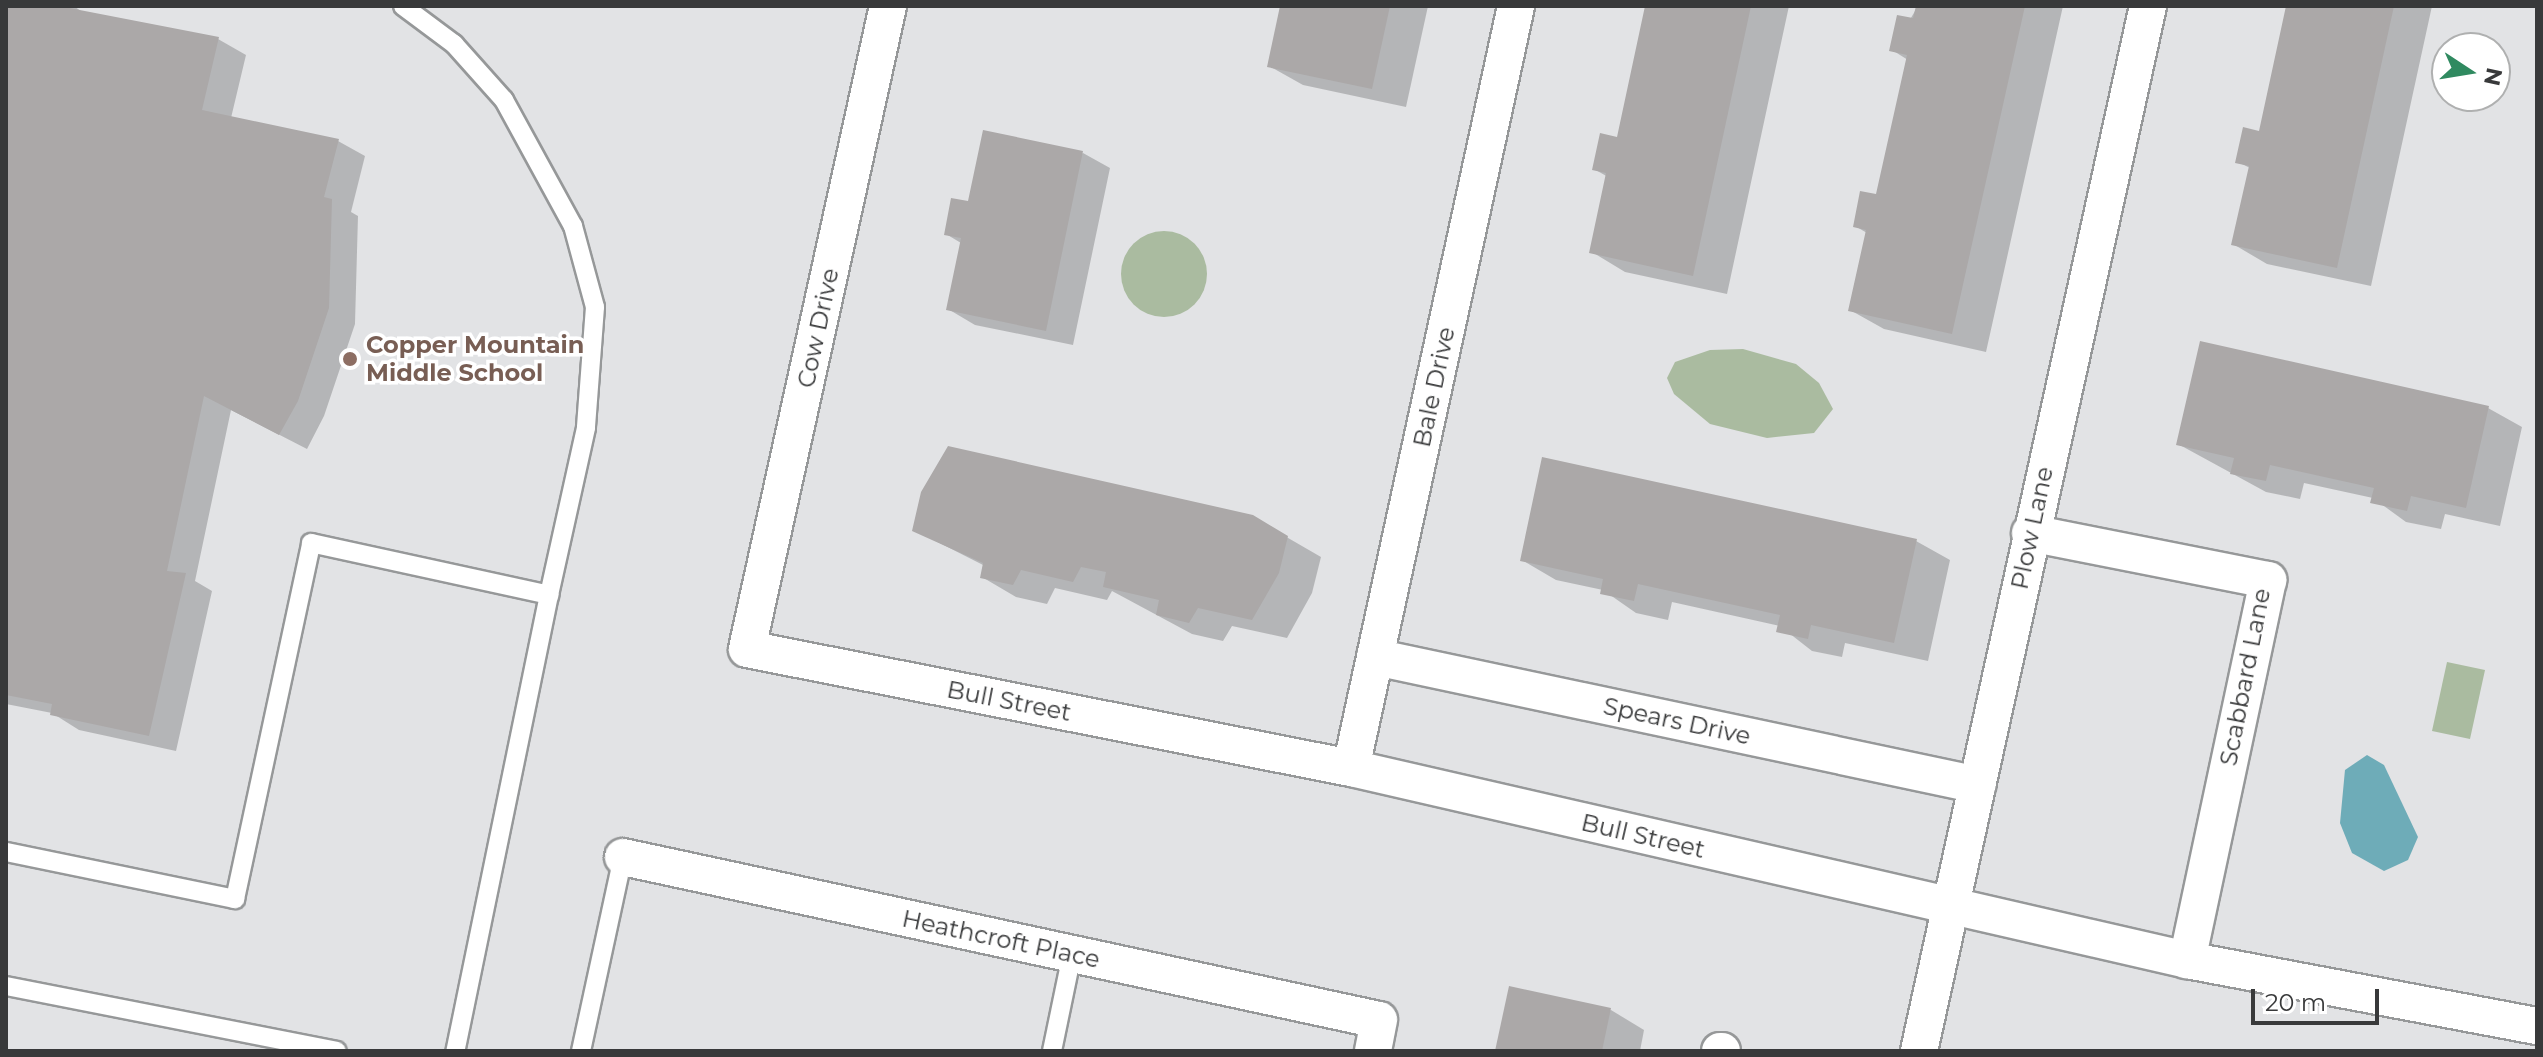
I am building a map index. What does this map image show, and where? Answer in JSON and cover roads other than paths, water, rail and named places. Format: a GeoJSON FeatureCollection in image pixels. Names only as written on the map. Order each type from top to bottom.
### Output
{"type":"FeatureCollection","features":[{"type":"Feature","properties":{"kind":"street","name":"Cow Drive"},"geometry":{"type":"LineString","coordinates":[[747,649],[888,6]]}},
{"type":"Feature","properties":{"kind":"street","name":"Bale Drive"},"geometry":{"type":"LineString","coordinates":[[1351,768],[1516,6]]}},
{"type":"Feature","properties":{"kind":"street","name":"Plow Lane"},"geometry":{"type":"LineString","coordinates":[[1919,1051],[2030,533],[2148,6]]}},
{"type":"Feature","properties":{"kind":"street","name":"Scabbard Lane"},"geometry":{"type":"LineString","coordinates":[[2030,533],[2268,580],[2187,960]]}},
{"type":"Feature","properties":{"kind":"street","name":"Bull Street"},"geometry":{"type":"LineString","coordinates":[[747,649],[1351,768],[2187,960],[2537,1026]]}},
{"type":"Feature","properties":{"kind":"street","name":"Spears Drive"},"geometry":{"type":"LineString","coordinates":[[1375,657],[1978,785]]}},
{"type":"Feature","properties":{"kind":"street","name":"Heathcroft Place"},"geometry":{"type":"LineString","coordinates":[[623,857],[1072,954],[1376,1036]]}},
{"type":"Feature","properties":{"kind":"lane"},"geometry":{"type":"LineString","coordinates":[[403,6],[454,44],[504,100],[573,226],[595,307],[586,428],[455,1051]]}},
{"type":"Feature","properties":{"kind":"lane"},"geometry":{"type":"LineString","coordinates":[[6,852],[235,899],[311,543],[549,595]]}},
{"type":"Feature","properties":{"kind":"lane"},"geometry":{"type":"LineString","coordinates":[[581,1051],[623,857]]}},
{"type":"Feature","properties":{"kind":"lane"},"geometry":{"type":"LineString","coordinates":[[1052,1051],[1072,954]]}},
{"type":"Feature","properties":{"kind":"lane"},"geometry":{"type":"LineString","coordinates":[[6,986],[337,1051]]}},
{"type":"Feature","properties":{"kind":"water"},"geometry":{"type":"Polygon","coordinates":[[[2367,755],[2384,765],[2418,837],[2408,860],[2384,871],[2352,853],[2340,823],[2345,770],[2367,755]]]}},
{"type":"Feature","properties":{"kind":"place","name":"Copper Mountain Middle School"},"geometry":{"type":"Point","coordinates":[350,359]}}]}
